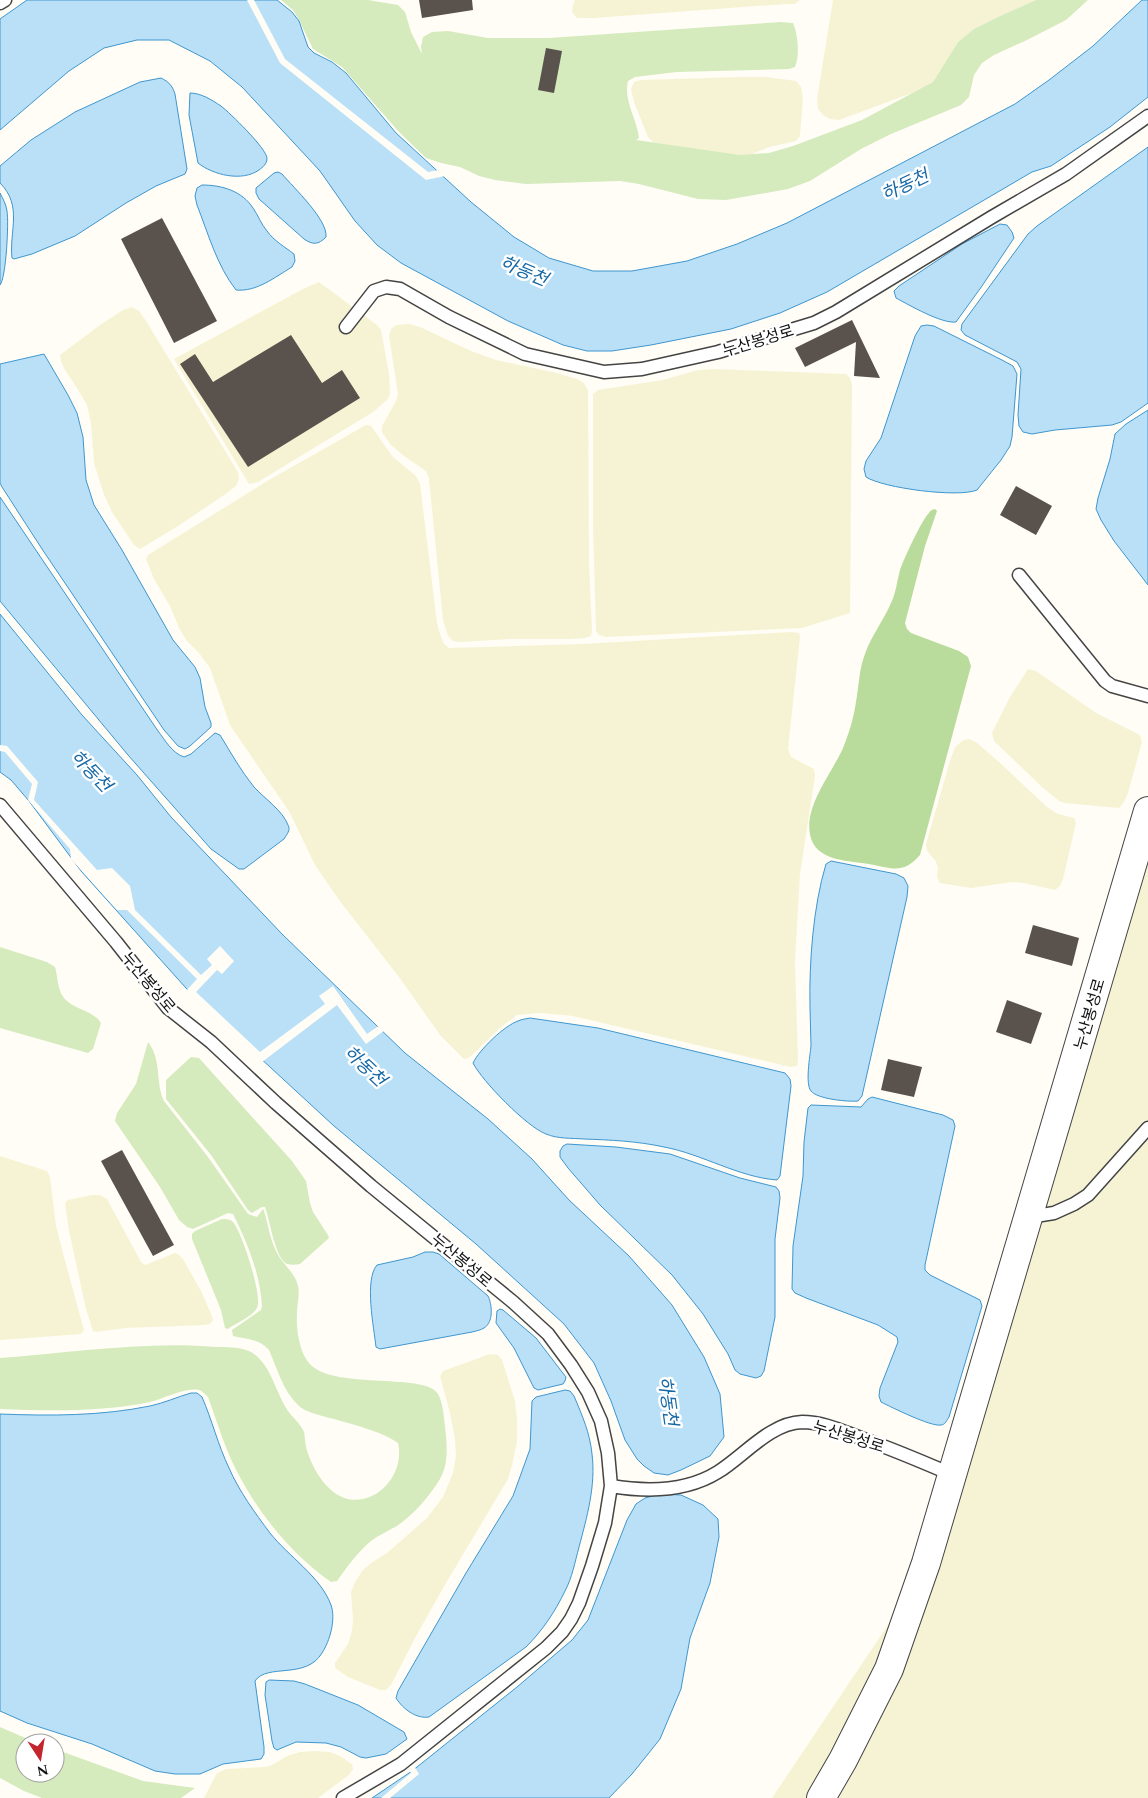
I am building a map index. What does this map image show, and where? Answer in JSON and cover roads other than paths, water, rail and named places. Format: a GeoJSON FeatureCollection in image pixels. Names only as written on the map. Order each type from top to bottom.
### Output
{"type":"FeatureCollection","features":[{"type":"Feature","properties":{"kind":"street","name":"누산봉성로"},"geometry":{"type":"LineString","coordinates":[[821,1798],[843,1760],[889,1669],[926,1563],[1148,811]]}},
{"type":"Feature","properties":{"kind":"lane"},"geometry":{"type":"LineString","coordinates":[[0,3],[5,0]]}},
{"type":"Feature","properties":{"kind":"lane","name":"누산봉성로"},"geometry":{"type":"LineString","coordinates":[[346,327],[374,291],[386,287],[400,289],[448,317],[525,354],[604,372],[642,369],[718,352],[814,323],[836,312],[983,222],[1066,174],[1148,116]]}},
{"type":"Feature","properties":{"kind":"lane"},"geometry":{"type":"LineString","coordinates":[[1019,575],[1104,681],[1112,686],[1148,696]]}},
{"type":"Feature","properties":{"kind":"lane","name":"누산봉성로"},"geometry":{"type":"LineString","coordinates":[[0,806],[116,942],[168,1008],[211,1042],[322,1144],[513,1302],[548,1334],[588,1392],[600,1421],[608,1453],[611,1486],[631,1489],[653,1489],[679,1487],[695,1482],[718,1472],[752,1444],[787,1425],[801,1422],[818,1424],[843,1431],[953,1475]]}},
{"type":"Feature","properties":{"kind":"lane"},"geometry":{"type":"LineString","coordinates":[[1029,1217],[1054,1213],[1088,1195],[1148,1128]]}},
{"type":"Feature","properties":{"kind":"lane"},"geometry":{"type":"LineString","coordinates":[[343,1798],[401,1764],[546,1648],[562,1632],[579,1603],[592,1566],[605,1523],[611,1486]]}},
{"type":"Feature","properties":{"kind":"water","name":"하동천"},"geometry":{"type":"Polygon","coordinates":[[[27,0],[277,0],[292,12],[299,21],[308,47],[314,53],[332,62],[346,73],[396,133],[471,202],[514,237],[549,258],[593,271],[632,271],[687,261],[737,244],[787,223],[1015,104],[1093,46],[1142,0],[1148,0],[1148,97],[1110,127],[1051,166],[1032,172],[827,292],[780,313],[731,329],[612,351],[587,351],[563,345],[508,321],[401,263],[377,245],[355,221],[320,171],[242,87],[210,61],[169,40],[137,40],[104,48],[69,71],[0,130],[0,19],[27,0]]]}},
{"type":"Feature","properties":{"kind":"water"},"geometry":{"type":"Polygon","coordinates":[[[161,78],[170,84],[175,94],[187,169],[185,174],[156,186],[75,236],[32,254],[12,258],[13,210],[7,192],[0,183],[0,166],[31,140],[75,112],[140,82],[161,78]]]}},
{"type":"Feature","properties":{"kind":"water"},"geometry":{"type":"Polygon","coordinates":[[[190,93],[214,101],[221,106],[261,147],[267,158],[266,164],[252,174],[228,176],[211,171],[198,163],[189,115],[190,93]]]}},
{"type":"Feature","properties":{"kind":"water"},"geometry":{"type":"Polygon","coordinates":[[[1148,147],[1148,403],[1121,422],[1112,425],[1032,434],[1023,432],[1019,426],[1018,415],[1021,369],[1017,362],[965,335],[961,330],[962,324],[1028,234],[1148,147]]]}},
{"type":"Feature","properties":{"kind":"water"},"geometry":{"type":"Polygon","coordinates":[[[278,172],[302,196],[322,222],[326,237],[320,242],[313,243],[304,239],[259,199],[256,188],[274,173],[278,172]]]}},
{"type":"Feature","properties":{"kind":"water"},"geometry":{"type":"Polygon","coordinates":[[[202,185],[217,186],[231,190],[243,197],[253,208],[270,235],[294,254],[295,261],[292,267],[251,289],[236,290],[223,271],[197,205],[195,196],[197,188],[202,185]]]}},
{"type":"Feature","properties":{"kind":"water"},"geometry":{"type":"Polygon","coordinates":[[[0,193],[7,208],[8,227],[5,262],[0,285],[0,193]]]}},
{"type":"Feature","properties":{"kind":"water"},"geometry":{"type":"Polygon","coordinates":[[[1000,224],[1007,225],[1014,238],[956,322],[934,317],[896,298],[894,291],[899,286],[962,244],[1000,224]]]}},
{"type":"Feature","properties":{"kind":"water"},"geometry":{"type":"Polygon","coordinates":[[[921,326],[934,326],[1002,360],[1013,366],[1017,374],[1010,446],[977,490],[954,493],[921,491],[888,485],[866,477],[864,469],[866,461],[881,438],[915,336],[921,326]]]}},
{"type":"Feature","properties":{"kind":"water"},"geometry":{"type":"Polygon","coordinates":[[[44,354],[77,413],[83,437],[86,480],[94,505],[173,640],[195,667],[200,678],[211,727],[185,749],[178,746],[164,730],[42,549],[0,483],[0,364],[44,354]]]}},
{"type":"Feature","properties":{"kind":"water"},"geometry":{"type":"Polygon","coordinates":[[[1148,410],[1148,585],[1114,541],[1096,509],[1115,434],[1126,424],[1148,410]]]}},
{"type":"Feature","properties":{"kind":"water"},"geometry":{"type":"Polygon","coordinates":[[[0,497],[169,746],[176,753],[184,757],[191,754],[215,733],[220,735],[249,781],[286,820],[289,829],[284,839],[244,869],[239,869],[211,849],[128,755],[0,601],[0,497]]]}},
{"type":"Feature","properties":{"kind":"water","name":"하동천"},"geometry":{"type":"Polygon","coordinates":[[[0,614],[82,715],[137,775],[171,817],[282,934],[405,1053],[488,1119],[532,1159],[569,1200],[629,1256],[672,1305],[704,1357],[720,1394],[724,1437],[710,1456],[668,1475],[654,1473],[644,1466],[637,1459],[625,1440],[611,1401],[594,1363],[564,1324],[476,1244],[334,1126],[194,997],[81,871],[29,801],[11,780],[0,772],[0,614]]]}},
{"type":"Feature","properties":{"kind":"water"},"geometry":{"type":"Polygon","coordinates":[[[831,861],[896,874],[904,878],[908,886],[862,1096],[858,1101],[819,1096],[811,1091],[808,1082],[811,1046],[811,954],[818,898],[826,864],[831,861]]]}},
{"type":"Feature","properties":{"kind":"water"},"geometry":{"type":"Polygon","coordinates":[[[530,1018],[598,1028],[785,1073],[790,1079],[791,1086],[780,1176],[777,1180],[748,1175],[678,1150],[654,1145],[624,1141],[560,1138],[538,1130],[506,1103],[473,1063],[481,1051],[499,1033],[512,1024],[530,1018]]]}},
{"type":"Feature","properties":{"kind":"water"},"geometry":{"type":"Polygon","coordinates":[[[872,1097],[943,1115],[953,1120],[955,1126],[925,1270],[930,1275],[980,1300],[982,1306],[949,1417],[942,1425],[920,1420],[881,1402],[879,1396],[880,1388],[898,1342],[897,1337],[878,1325],[806,1298],[795,1293],[792,1289],[793,1246],[803,1176],[808,1108],[811,1105],[861,1107],[872,1097]]]}},
{"type":"Feature","properties":{"kind":"water"},"geometry":{"type":"Polygon","coordinates":[[[567,1144],[616,1147],[670,1154],[740,1178],[776,1187],[780,1198],[775,1239],[775,1317],[764,1371],[761,1376],[756,1378],[740,1374],[735,1370],[728,1354],[703,1314],[672,1275],[600,1205],[568,1168],[560,1157],[560,1151],[567,1144]]]}},
{"type":"Feature","properties":{"kind":"water"},"geometry":{"type":"Polygon","coordinates":[[[425,1252],[439,1254],[488,1296],[491,1308],[489,1322],[484,1328],[475,1331],[380,1349],[376,1347],[370,1293],[373,1272],[377,1265],[413,1257],[425,1252]]]}},
{"type":"Feature","properties":{"kind":"water"},"geometry":{"type":"Polygon","coordinates":[[[500,1309],[536,1338],[566,1377],[563,1384],[538,1390],[534,1388],[514,1348],[496,1323],[497,1311],[500,1309]]]}},
{"type":"Feature","properties":{"kind":"water"},"geometry":{"type":"Polygon","coordinates":[[[565,1390],[570,1391],[574,1396],[583,1417],[593,1466],[588,1513],[567,1586],[548,1621],[526,1647],[429,1717],[415,1715],[402,1706],[396,1698],[398,1691],[513,1496],[530,1449],[532,1401],[536,1397],[565,1390]]]}},
{"type":"Feature","properties":{"kind":"water"},"geometry":{"type":"Polygon","coordinates":[[[191,1393],[197,1393],[202,1397],[225,1459],[248,1502],[277,1542],[320,1585],[331,1605],[333,1617],[327,1642],[322,1653],[315,1661],[297,1669],[268,1673],[255,1681],[264,1747],[264,1754],[261,1759],[223,1764],[200,1774],[175,1774],[155,1771],[92,1744],[65,1735],[65,1733],[58,1733],[27,1723],[0,1711],[0,1414],[57,1415],[113,1412],[160,1403],[191,1393]]]}},
{"type":"Feature","properties":{"kind":"water"},"geometry":{"type":"Polygon","coordinates":[[[660,1494],[681,1495],[703,1505],[718,1519],[719,1537],[710,1583],[690,1638],[681,1689],[660,1739],[632,1774],[609,1798],[372,1798],[412,1771],[517,1687],[572,1640],[588,1620],[627,1520],[636,1504],[645,1498],[660,1494]]]}},
{"type":"Feature","properties":{"kind":"water"},"geometry":{"type":"Polygon","coordinates":[[[269,1680],[294,1681],[305,1684],[358,1705],[404,1732],[407,1739],[386,1754],[366,1758],[360,1757],[341,1747],[326,1743],[296,1742],[277,1750],[274,1748],[272,1741],[265,1695],[266,1682],[269,1680]]]}}]}
